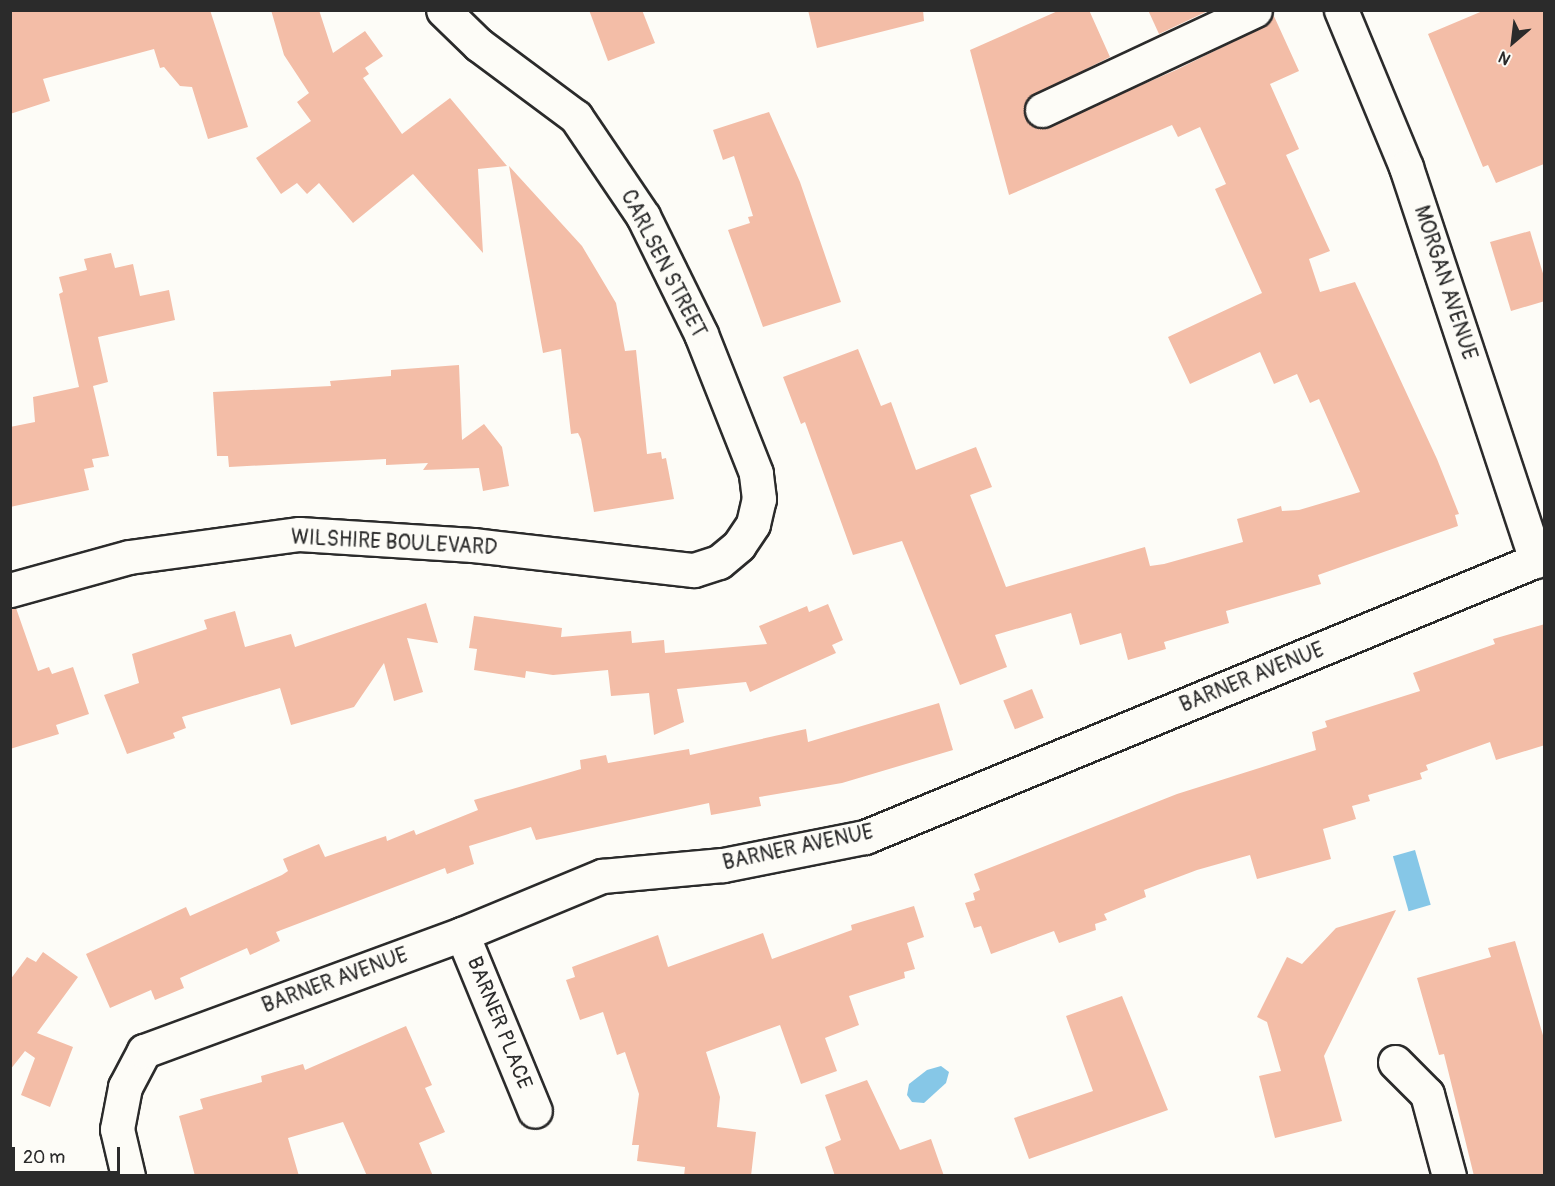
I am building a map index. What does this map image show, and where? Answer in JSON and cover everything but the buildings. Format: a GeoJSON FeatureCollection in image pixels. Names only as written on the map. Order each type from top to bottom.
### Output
{"type":"FeatureCollection","features":[{"type":"Feature","properties":{"kind":"street","name":"CARLSEN STREET"},"geometry":{"type":"LineString","coordinates":[[443,10],[479,45],[576,117],[643,216],[701,334],[756,473],[759,499],[753,524],[739,545]]}},
{"type":"Feature","properties":{"kind":"street"},"geometry":{"type":"LineString","coordinates":[[1042,110],[1255,10]]}},
{"type":"Feature","properties":{"kind":"street","name":"MORGAN AVENUE"},"geometry":{"type":"LineString","coordinates":[[1341,10],[1407,167],[1540,559]]}},
{"type":"Feature","properties":{"kind":"street","name":"WILSHIRE BOULEVARD"},"geometry":{"type":"LineString","coordinates":[[10,590],[129,557],[299,534],[473,544],[694,570],[719,562],[739,545]]}},
{"type":"Feature","properties":{"kind":"street","name":"BARNER AVENUE"},"geometry":{"type":"LineString","coordinates":[[128,1176],[117,1129],[125,1087],[144,1051],[462,934],[602,876],[723,866],[865,837],[1540,559]]}},
{"type":"Feature","properties":{"kind":"street","name":"BARNER PLACE"},"geometry":{"type":"LineString","coordinates":[[462,934],[535,1111]]}},
{"type":"Feature","properties":{"kind":"street"},"geometry":{"type":"LineString","coordinates":[[1395,1062],[1426,1094],[1449,1176]]}},
{"type":"Feature","properties":{"kind":"water"},"geometry":{"type":"Polygon","coordinates":[[[1415,850],[1431,905],[1409,911],[1393,856],[1415,850]]]}},
{"type":"Feature","properties":{"kind":"water"},"geometry":{"type":"Polygon","coordinates":[[[941,1066],[949,1072],[946,1083],[924,1103],[912,1102],[907,1095],[909,1084],[927,1070],[941,1066]]]}}]}
